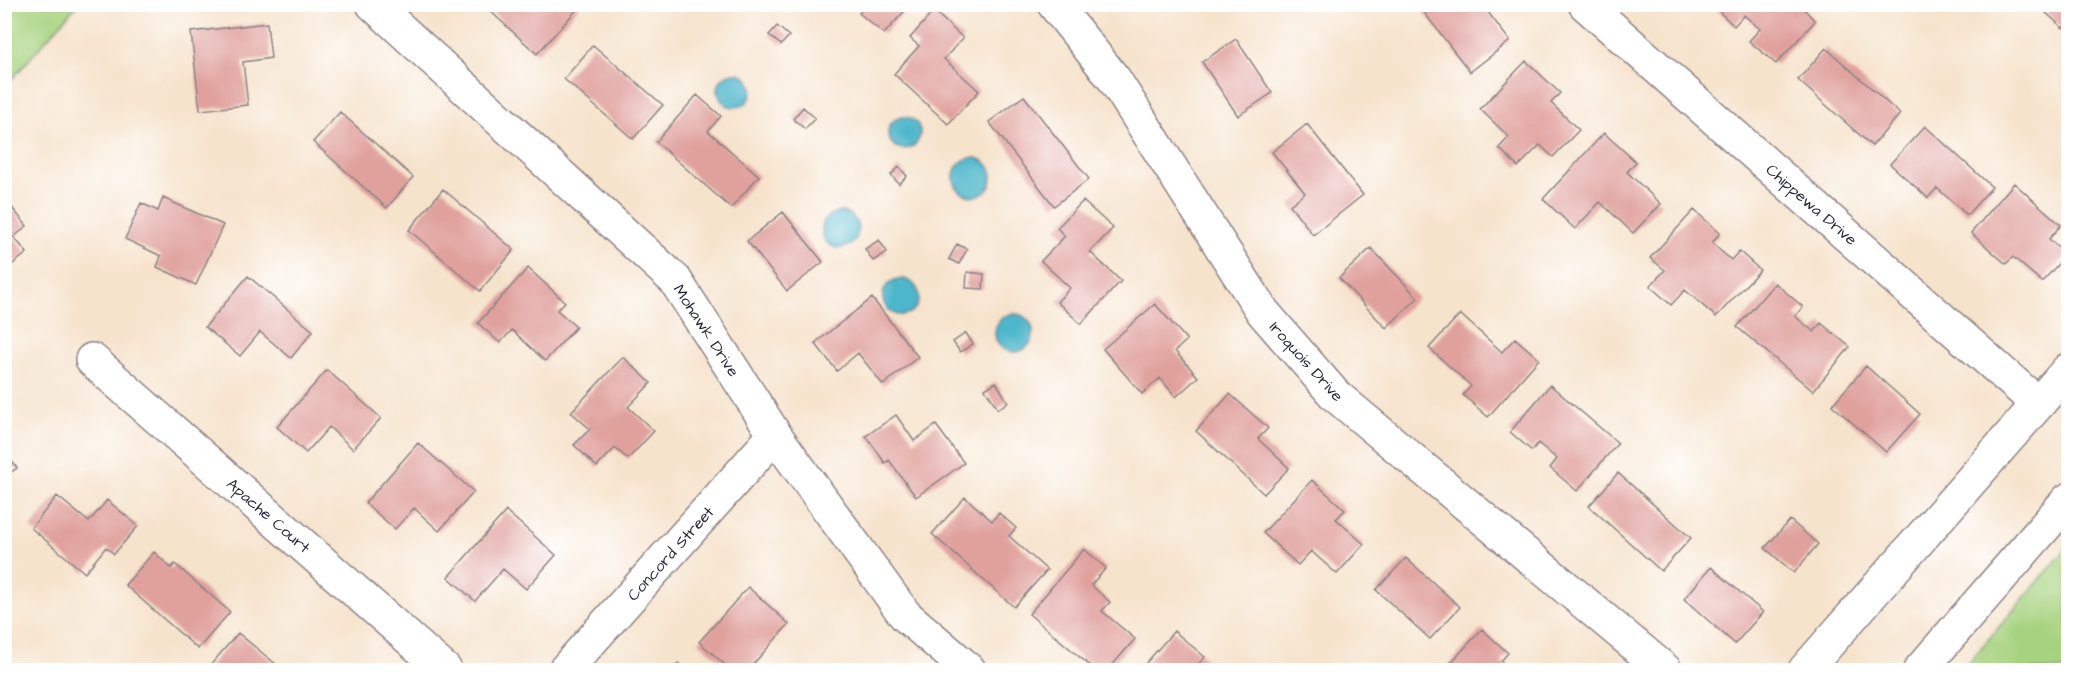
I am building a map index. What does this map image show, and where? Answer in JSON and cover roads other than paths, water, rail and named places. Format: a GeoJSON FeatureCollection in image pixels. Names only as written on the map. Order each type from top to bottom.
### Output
{"type":"FeatureCollection","features":[{"type":"Feature","properties":{"kind":"street","name":"Mohawk Drive"},"geometry":{"type":"LineString","coordinates":[[373,4],[675,280],[775,435],[905,615],[969,670]]}},
{"type":"Feature","properties":{"kind":"street","name":"Iroquois Drive"},"geometry":{"type":"LineString","coordinates":[[1054,4],[1114,79],[1263,312],[1335,395],[1665,670]]}},
{"type":"Feature","properties":{"kind":"street","name":"Chippewa Drive"},"geometry":{"type":"LineString","coordinates":[[1585,4],[2038,404]]}},
{"type":"Feature","properties":{"kind":"street","name":"Apache Court"},"geometry":{"type":"LineString","coordinates":[[92,360],[445,670]]}},
{"type":"Feature","properties":{"kind":"street"},"geometry":{"type":"LineString","coordinates":[[1805,670],[2068,370]]}},
{"type":"Feature","properties":{"kind":"street","name":"Concord Street"},"geometry":{"type":"LineString","coordinates":[[565,670],[775,435]]}},
{"type":"Feature","properties":{"kind":"street"},"geometry":{"type":"LineString","coordinates":[[1920,670],[2068,500]]}},
{"type":"Feature","properties":{"kind":"water"},"geometry":{"type":"Polygon","coordinates":[[[735,73],[747,78],[752,90],[747,102],[735,107],[723,102],[718,90],[723,78],[735,73]]]}},
{"type":"Feature","properties":{"kind":"water"},"geometry":{"type":"Polygon","coordinates":[[[904,117],[915,122],[920,133],[915,144],[904,149],[893,144],[888,133],[893,122],[904,117]]]}},
{"type":"Feature","properties":{"kind":"water"},"geometry":{"type":"Polygon","coordinates":[[[973,158],[986,164],[992,177],[986,190],[973,196],[960,190],[954,177],[960,164],[973,158]]]}},
{"type":"Feature","properties":{"kind":"water"},"geometry":{"type":"Polygon","coordinates":[[[840,212],[853,217],[858,230],[853,243],[840,248],[827,243],[822,230],[827,217],[840,212]]]}},
{"type":"Feature","properties":{"kind":"water"},"geometry":{"type":"Polygon","coordinates":[[[901,279],[914,284],[919,297],[914,310],[901,315],[888,310],[883,297],[888,284],[901,279]]]}},
{"type":"Feature","properties":{"kind":"water"},"geometry":{"type":"Polygon","coordinates":[[[1014,314],[1027,320],[1033,333],[1027,346],[1014,352],[1001,346],[995,333],[1001,320],[1014,314]]]}}]}
